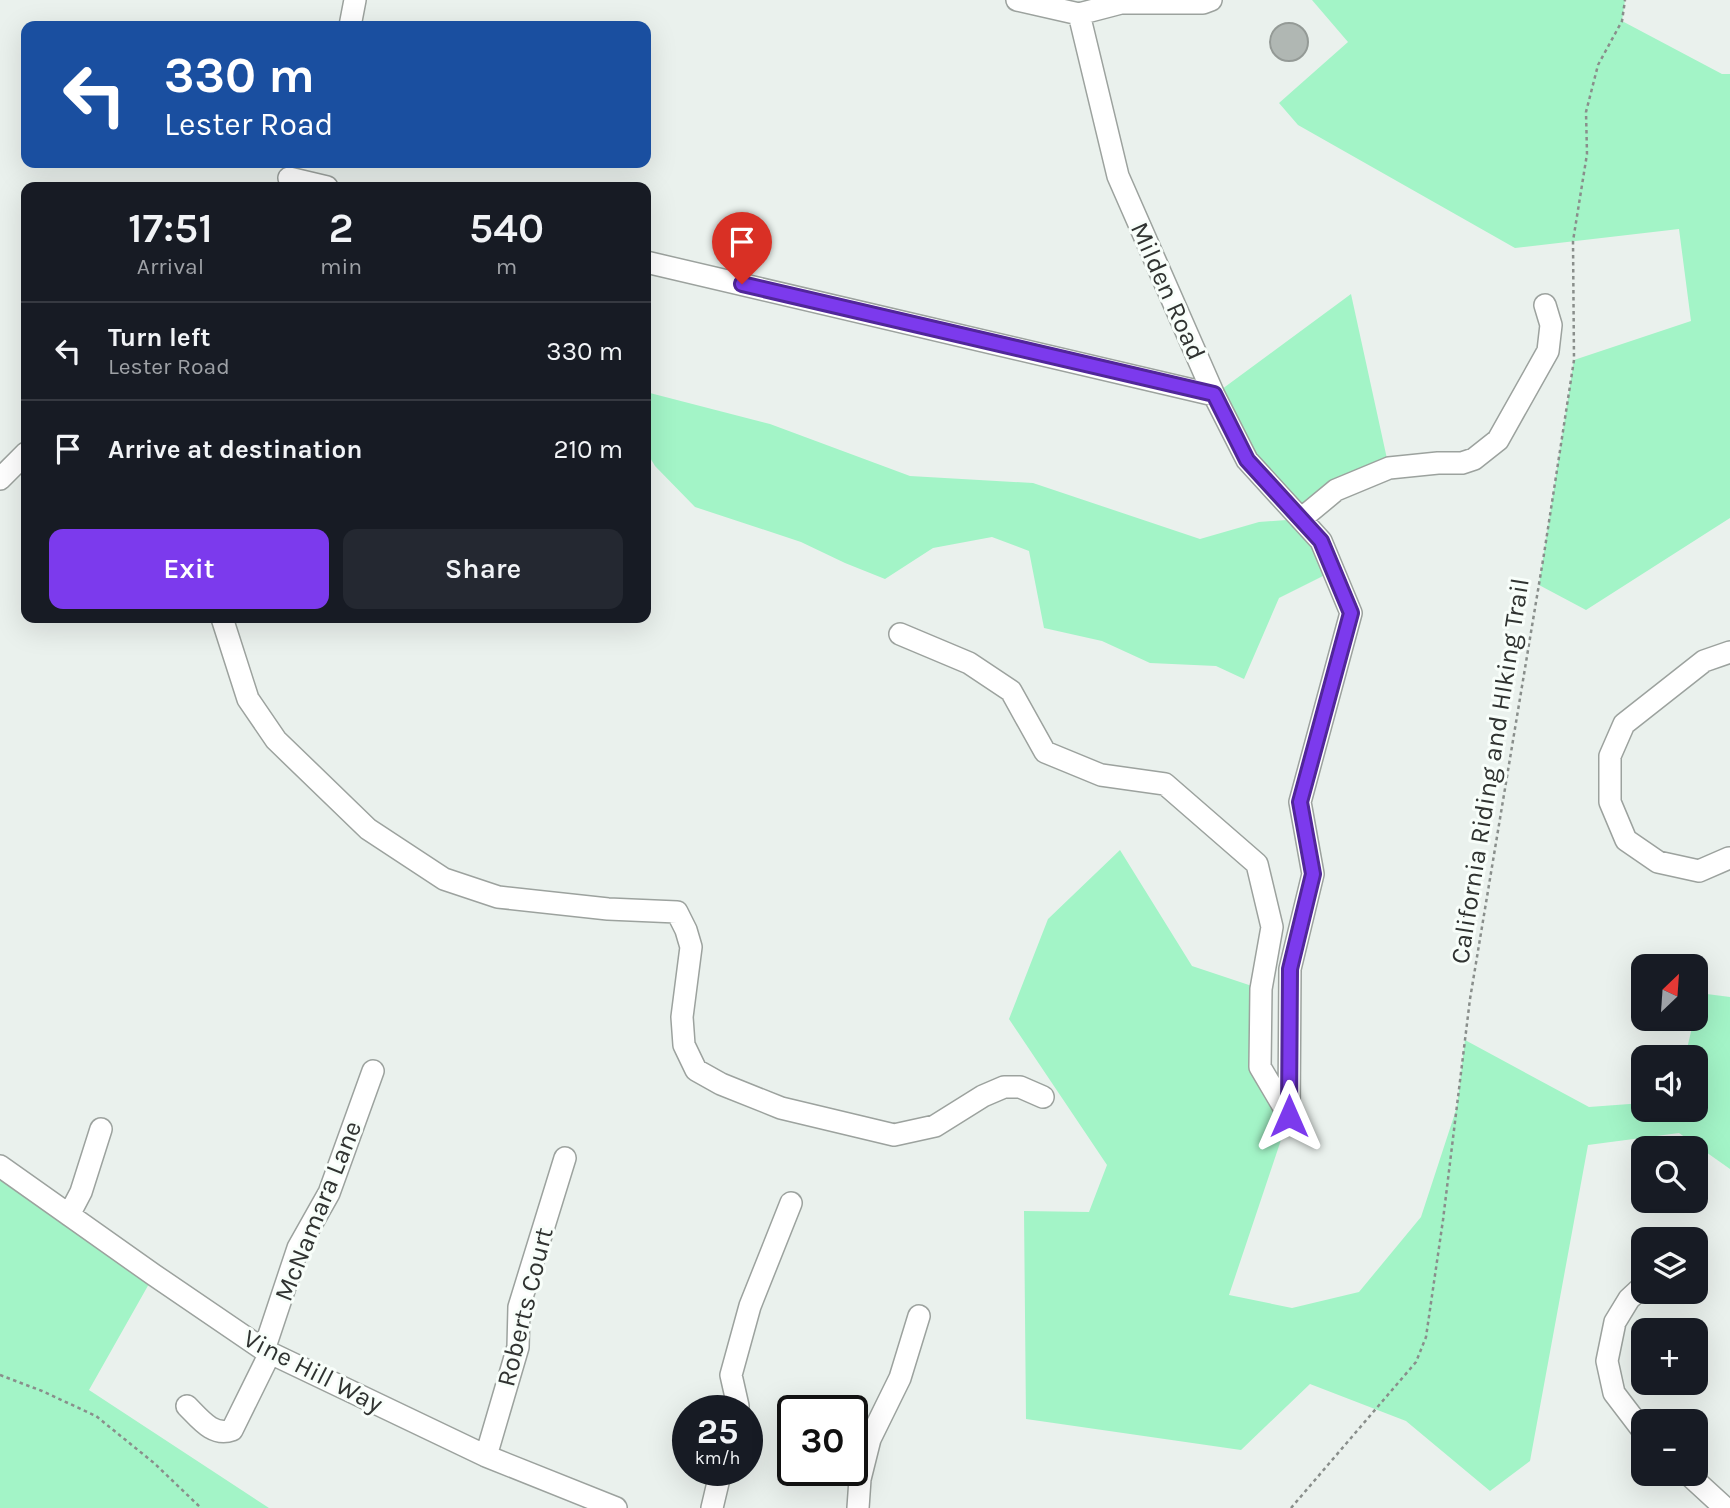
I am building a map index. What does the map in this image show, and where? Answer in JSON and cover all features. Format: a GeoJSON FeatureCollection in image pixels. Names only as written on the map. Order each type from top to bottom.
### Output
{"type":"FeatureCollection","features":[{"type":"Feature","properties":{"kind":"street"},"geometry":{"type":"LineString","coordinates":[[351,21],[355,0]]}},
{"type":"Feature","properties":{"kind":"street"},"geometry":{"type":"LineString","coordinates":[[1017,0],[1079,14],[1121,3],[1203,3],[1211,0]]}},
{"type":"Feature","properties":{"kind":"street","name":"Milden Road"},"geometry":{"type":"LineString","coordinates":[[900,634],[970,663],[1011,691],[1045,752],[1101,775],[1165,784],[1257,864],[1272,927],[1261,989],[1260,1067],[1289,1116],[1290,969],[1313,874],[1300,802],[1351,613],[1321,541],[1247,460],[1214,394],[1118,176],[1079,14]]}},
{"type":"Feature","properties":{"kind":"street"},"geometry":{"type":"LineString","coordinates":[[288,176],[309,182]]}},
{"type":"Feature","properties":{"kind":"street"},"geometry":{"type":"LineString","coordinates":[[651,263],[1214,394]]}},
{"type":"Feature","properties":{"kind":"street"},"geometry":{"type":"LineString","coordinates":[[1301,519],[1336,491],[1389,468],[1462,463],[1474,459],[1498,440],[1548,351],[1551,325],[1545,305]]}},
{"type":"Feature","properties":{"kind":"street"},"geometry":{"type":"LineString","coordinates":[[0,479],[21,458]]}},
{"type":"Feature","properties":{"kind":"street"},"geometry":{"type":"LineString","coordinates":[[224,623],[248,699],[276,740],[368,829],[444,879],[498,897],[608,909],[677,912],[687,930],[691,947],[682,1017],[684,1045],[696,1070],[721,1084],[781,1108],[894,1135],[935,1126],[983,1096],[1004,1087],[1020,1087],[1043,1097]]}},
{"type":"Feature","properties":{"kind":"street"},"geometry":{"type":"LineString","coordinates":[[1729,859],[1699,871],[1658,862],[1626,840],[1610,802],[1610,756],[1624,724],[1704,661],[1730,652]]}},
{"type":"Feature","properties":{"kind":"street","name":"McNamara Lane"},"geometry":{"type":"LineString","coordinates":[[187,1406],[207,1427],[224,1433],[232,1430],[267,1352],[298,1248],[329,1193],[373,1071]]}},
{"type":"Feature","properties":{"kind":"street"},"geometry":{"type":"LineString","coordinates":[[69,1215],[81,1192],[100,1129]]}},
{"type":"Feature","properties":{"kind":"street","name":"Roberts Court"},"geometry":{"type":"LineString","coordinates":[[486,1456],[518,1346],[519,1307],[565,1158]]}},
{"type":"Feature","properties":{"kind":"street","name":"Vine Hill Way"},"geometry":{"type":"LineString","coordinates":[[0,1166],[267,1352],[486,1456],[616,1508]]}},
{"type":"Feature","properties":{"kind":"street"},"geometry":{"type":"LineString","coordinates":[[736,1395],[731,1375],[750,1306],[791,1203]]}},
{"type":"Feature","properties":{"kind":"street"},"geometry":{"type":"LineString","coordinates":[[1631,1297],[1615,1322],[1607,1361],[1614,1393],[1631,1415]]}},
{"type":"Feature","properties":{"kind":"street"},"geometry":{"type":"LineString","coordinates":[[858,1508],[860,1479],[870,1439],[900,1378],[919,1316]]}},
{"type":"Feature","properties":{"kind":"street"},"geometry":{"type":"LineString","coordinates":[[712,1508],[717,1486]]}},
{"type":"Feature","properties":{"kind":"street"},"geometry":{"type":"LineString","coordinates":[[1701,1486],[1725,1508]]}},
{"type":"Feature","properties":{"kind":"path","name":"California Riding and HIking Trail"},"geometry":{"type":"LineString","coordinates":[[1291,1508],[1416,1362],[1426,1337],[1470,999],[1574,360],[1573,241],[1587,154],[1586,112],[1598,65],[1622,21],[1625,0]]}},
{"type":"Feature","properties":{"kind":"path"},"geometry":{"type":"LineString","coordinates":[[0,1375],[96,1416],[154,1464],[201,1508]]}},
{"type":"Feature","properties":{"kind":"green space"},"geometry":{"type":"Polygon","coordinates":[[[1312,0],[1625,0],[1622,21],[1722,74],[1730,74],[1730,518],[1586,610],[1539,585],[1574,360],[1691,321],[1679,229],[1515,248],[1298,125],[1279,103],[1348,42],[1312,0]]]}},
{"type":"Feature","properties":{"kind":"green space"},"geometry":{"type":"Polygon","coordinates":[[[1351,294],[1389,468],[1301,518],[1333,571],[1279,598],[1244,679],[1216,666],[1150,663],[1102,641],[1044,628],[1029,551],[992,537],[933,548],[885,579],[801,542],[695,507],[651,459],[651,393],[770,424],[910,476],[1033,483],[1200,539],[1259,522],[1300,519],[1214,395],[1351,294]]]}},
{"type":"Feature","properties":{"kind":"green space"},"geometry":{"type":"Polygon","coordinates":[[[1120,850],[1192,966],[1261,989],[1260,1067],[1289,1116],[1229,1295],[1292,1308],[1359,1292],[1421,1217],[1457,1107],[1465,1040],[1589,1107],[1631,1104],[1631,1122],[1708,1122],[1708,1045],[1688,1045],[1691,1031],[1708,1031],[1708,994],[1730,997],[1730,1169],[1708,1153],[1708,1136],[1683,1136],[1679,1133],[1631,1136],[1631,1139],[1588,1145],[1530,1461],[1490,1491],[1406,1421],[1310,1384],[1241,1450],[1026,1419],[1024,1211],[1089,1212],[1107,1165],[1009,1019],[1048,919],[1120,850]]]}},
{"type":"Feature","properties":{"kind":"green space"},"geometry":{"type":"Polygon","coordinates":[[[0,1166],[154,1275],[89,1390],[269,1508],[0,1508],[0,1166]]]}},
{"type":"Feature","properties":{"kind":"building"},"geometry":{"type":"Polygon","coordinates":[[[1289,23],[1303,28],[1308,42],[1303,56],[1289,61],[1275,56],[1270,42],[1275,28],[1289,23]]]}},
{"type":"Feature","properties":{"kind":"route"},"geometry":{"type":"LineString","coordinates":[[742,284],[1214,394],[1247,460],[1321,541],[1351,613],[1300,802],[1313,874],[1290,969],[1289,1116]]}}]}
